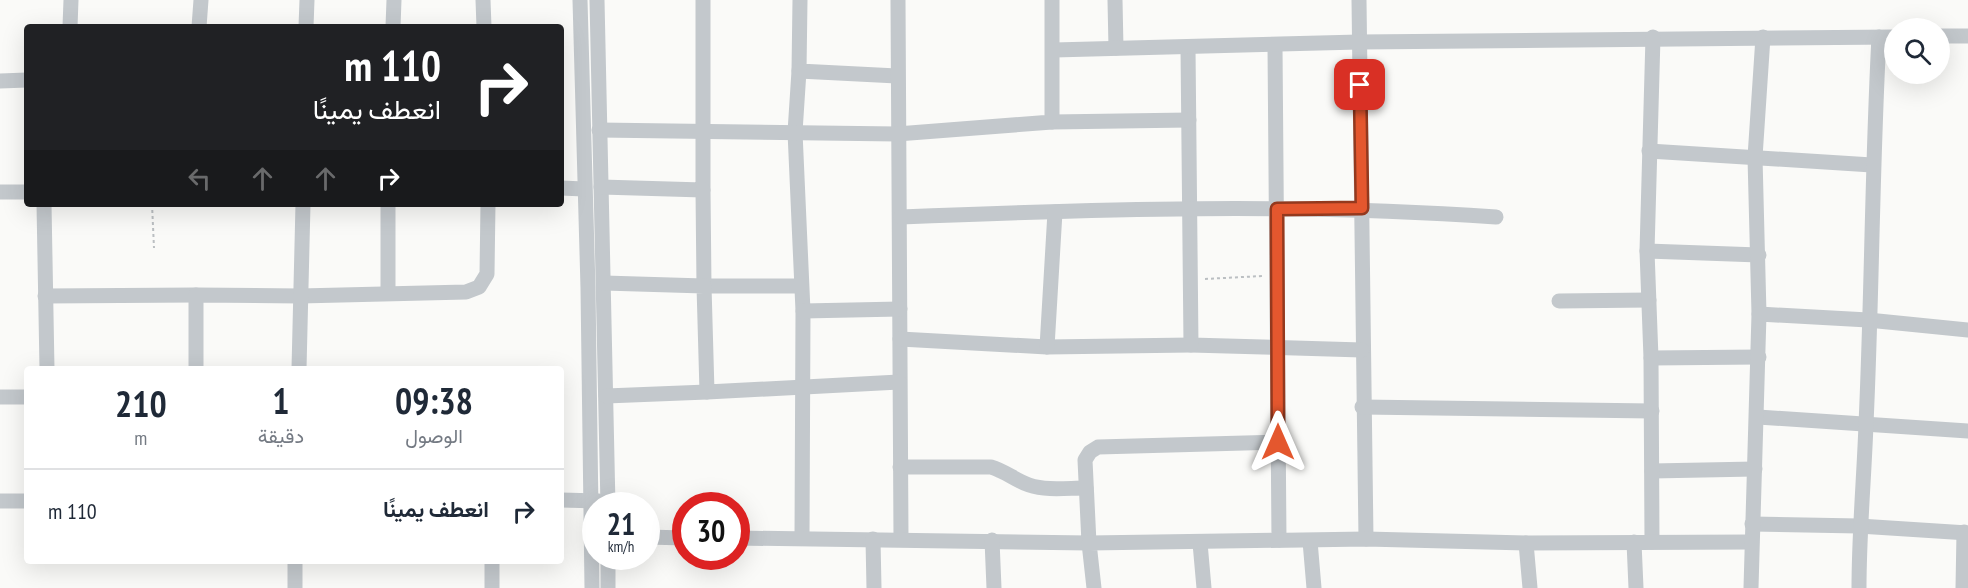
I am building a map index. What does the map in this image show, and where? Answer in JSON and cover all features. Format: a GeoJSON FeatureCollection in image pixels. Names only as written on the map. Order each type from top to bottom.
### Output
{"type":"FeatureCollection","features":[{"type":"Feature","properties":{"kind":"street"},"geometry":{"type":"LineString","coordinates":[[70,24],[71,0]]}},
{"type":"Feature","properties":{"kind":"street"},"geometry":{"type":"LineString","coordinates":[[199,24],[201,0]]}},
{"type":"Feature","properties":{"kind":"street"},"geometry":{"type":"LineString","coordinates":[[306,24],[307,0]]}},
{"type":"Feature","properties":{"kind":"street"},"geometry":{"type":"LineString","coordinates":[[393,24],[394,0]]}},
{"type":"Feature","properties":{"kind":"street"},"geometry":{"type":"LineString","coordinates":[[483,0],[484,24]]}},
{"type":"Feature","properties":{"kind":"street"},"geometry":{"type":"LineString","coordinates":[[579,0],[591,492]]}},
{"type":"Feature","properties":{"kind":"street"},"geometry":{"type":"LineString","coordinates":[[597,0],[598,130],[604,283],[608,492]]}},
{"type":"Feature","properties":{"kind":"street"},"geometry":{"type":"LineString","coordinates":[[703,0],[703,190],[707,392]]}},
{"type":"Feature","properties":{"kind":"street"},"geometry":{"type":"LineString","coordinates":[[800,0],[795,132],[803,311],[802,538]]}},
{"type":"Feature","properties":{"kind":"street"},"geometry":{"type":"LineString","coordinates":[[898,0],[901,539]]}},
{"type":"Feature","properties":{"kind":"street"},"geometry":{"type":"LineString","coordinates":[[1052,0],[1054,50],[1052,122]]}},
{"type":"Feature","properties":{"kind":"street"},"geometry":{"type":"LineString","coordinates":[[1115,0],[1116,48]]}},
{"type":"Feature","properties":{"kind":"street"},"geometry":{"type":"LineString","coordinates":[[1359,0],[1362,407],[1366,539]]}},
{"type":"Feature","properties":{"kind":"street"},"geometry":{"type":"LineString","coordinates":[[1950,36],[1968,36]]}},
{"type":"Feature","properties":{"kind":"street"},"geometry":{"type":"LineString","coordinates":[[1054,50],[1653,37],[1884,37]]}},
{"type":"Feature","properties":{"kind":"street"},"geometry":{"type":"LineString","coordinates":[[1652,542],[1652,411],[1647,251],[1653,37]]}},
{"type":"Feature","properties":{"kind":"street"},"geometry":{"type":"LineString","coordinates":[[1751,588],[1760,314],[1755,158],[1763,37]]}},
{"type":"Feature","properties":{"kind":"street"},"geometry":{"type":"LineString","coordinates":[[1275,46],[1279,540]]}},
{"type":"Feature","properties":{"kind":"street"},"geometry":{"type":"LineString","coordinates":[[1188,48],[1191,345]]}},
{"type":"Feature","properties":{"kind":"street"},"geometry":{"type":"LineString","coordinates":[[1859,588],[1859,526],[1866,424],[1872,165],[1884,63]]}},
{"type":"Feature","properties":{"kind":"street"},"geometry":{"type":"LineString","coordinates":[[799,71],[897,76]]}},
{"type":"Feature","properties":{"kind":"street"},"geometry":{"type":"LineString","coordinates":[[0,81],[24,80]]}},
{"type":"Feature","properties":{"kind":"street"},"geometry":{"type":"LineString","coordinates":[[598,130],[897,134],[1052,122],[1189,120]]}},
{"type":"Feature","properties":{"kind":"street"},"geometry":{"type":"LineString","coordinates":[[1649,150],[1872,165]]}},
{"type":"Feature","properties":{"kind":"street"},"geometry":{"type":"LineString","coordinates":[[601,187],[703,190]]}},
{"type":"Feature","properties":{"kind":"street"},"geometry":{"type":"LineString","coordinates":[[564,188],[584,189]]}},
{"type":"Feature","properties":{"kind":"street"},"geometry":{"type":"LineString","coordinates":[[0,192],[24,192]]}},
{"type":"Feature","properties":{"kind":"street"},"geometry":{"type":"LineString","coordinates":[[44,207],[46,366]]}},
{"type":"Feature","properties":{"kind":"street"},"geometry":{"type":"LineString","coordinates":[[299,366],[303,207]]}},
{"type":"Feature","properties":{"kind":"street"},"geometry":{"type":"LineString","coordinates":[[388,207],[388,292]]}},
{"type":"Feature","properties":{"kind":"street"},"geometry":{"type":"LineString","coordinates":[[45,296],[300,296],[388,292],[466,292],[479,287],[487,274],[488,207]]}},
{"type":"Feature","properties":{"kind":"street"},"geometry":{"type":"LineString","coordinates":[[901,217],[1055,212],[1362,208],[1496,217]]}},
{"type":"Feature","properties":{"kind":"street"},"geometry":{"type":"LineString","coordinates":[[1047,347],[1055,212]]}},
{"type":"Feature","properties":{"kind":"street"},"geometry":{"type":"LineString","coordinates":[[1647,251],[1759,255]]}},
{"type":"Feature","properties":{"kind":"street"},"geometry":{"type":"LineString","coordinates":[[604,283],[801,286]]}},
{"type":"Feature","properties":{"kind":"street"},"geometry":{"type":"LineString","coordinates":[[196,295],[196,366]]}},
{"type":"Feature","properties":{"kind":"street"},"geometry":{"type":"LineString","coordinates":[[1559,301],[1648,300]]}},
{"type":"Feature","properties":{"kind":"street"},"geometry":{"type":"LineString","coordinates":[[803,311],[900,309]]}},
{"type":"Feature","properties":{"kind":"street"},"geometry":{"type":"LineString","coordinates":[[1760,314],[1868,320],[1968,330]]}},
{"type":"Feature","properties":{"kind":"street"},"geometry":{"type":"LineString","coordinates":[[900,339],[1047,347],[1191,345],[1362,350]]}},
{"type":"Feature","properties":{"kind":"street"},"geometry":{"type":"LineString","coordinates":[[1651,358],[1759,357]]}},
{"type":"Feature","properties":{"kind":"street"},"geometry":{"type":"LineString","coordinates":[[606,396],[899,382]]}},
{"type":"Feature","properties":{"kind":"street"},"geometry":{"type":"LineString","coordinates":[[0,397],[24,397]]}},
{"type":"Feature","properties":{"kind":"street"},"geometry":{"type":"LineString","coordinates":[[1362,407],[1652,411]]}},
{"type":"Feature","properties":{"kind":"street"},"geometry":{"type":"LineString","coordinates":[[1758,417],[1968,431],[1968,423]]}},
{"type":"Feature","properties":{"kind":"street"},"geometry":{"type":"LineString","coordinates":[[1094,588],[1089,543],[1085,460],[1090,452],[1098,447],[1278,442]]}},
{"type":"Feature","properties":{"kind":"street"},"geometry":{"type":"LineString","coordinates":[[900,467],[991,467],[1005,471],[1028,485],[1044,489],[1086,488]]}},
{"type":"Feature","properties":{"kind":"street"},"geometry":{"type":"LineString","coordinates":[[1652,471],[1755,469]]}},
{"type":"Feature","properties":{"kind":"street"},"geometry":{"type":"LineString","coordinates":[[564,500],[582,500]]}},
{"type":"Feature","properties":{"kind":"street"},"geometry":{"type":"LineString","coordinates":[[0,501],[24,501]]}},
{"type":"Feature","properties":{"kind":"street"},"geometry":{"type":"LineString","coordinates":[[1752,524],[1859,526],[1966,533],[1963,588]]}},
{"type":"Feature","properties":{"kind":"street"},"geometry":{"type":"LineString","coordinates":[[750,538],[1089,543],[1366,539],[1526,543],[1751,542]]}},
{"type":"Feature","properties":{"kind":"street"},"geometry":{"type":"LineString","coordinates":[[873,539],[874,588]]}},
{"type":"Feature","properties":{"kind":"street"},"geometry":{"type":"LineString","coordinates":[[992,540],[994,588]]}},
{"type":"Feature","properties":{"kind":"street"},"geometry":{"type":"LineString","coordinates":[[1310,541],[1314,588]]}},
{"type":"Feature","properties":{"kind":"street"},"geometry":{"type":"LineString","coordinates":[[1634,542],[1636,588]]}},
{"type":"Feature","properties":{"kind":"street"},"geometry":{"type":"LineString","coordinates":[[1200,543],[1204,588]]}},
{"type":"Feature","properties":{"kind":"street"},"geometry":{"type":"LineString","coordinates":[[1526,543],[1530,588]]}},
{"type":"Feature","properties":{"kind":"street"},"geometry":{"type":"LineString","coordinates":[[295,564],[295,588]]}},
{"type":"Feature","properties":{"kind":"street"},"geometry":{"type":"LineString","coordinates":[[492,564],[492,588]]}},
{"type":"Feature","properties":{"kind":"street"},"geometry":{"type":"LineString","coordinates":[[592,570],[592,588]]}},
{"type":"Feature","properties":{"kind":"street"},"geometry":{"type":"LineString","coordinates":[[608,570],[608,588]]}},
{"type":"Feature","properties":{"kind":"path"},"geometry":{"type":"LineString","coordinates":[[152,207],[154,248]]}},
{"type":"Feature","properties":{"kind":"path"},"geometry":{"type":"LineString","coordinates":[[1190,280],[1277,275]]}},
{"type":"Feature","properties":{"kind":"route"},"geometry":{"type":"LineString","coordinates":[[1278,442],[1277,209],[1362,208],[1360,85]]}}]}
